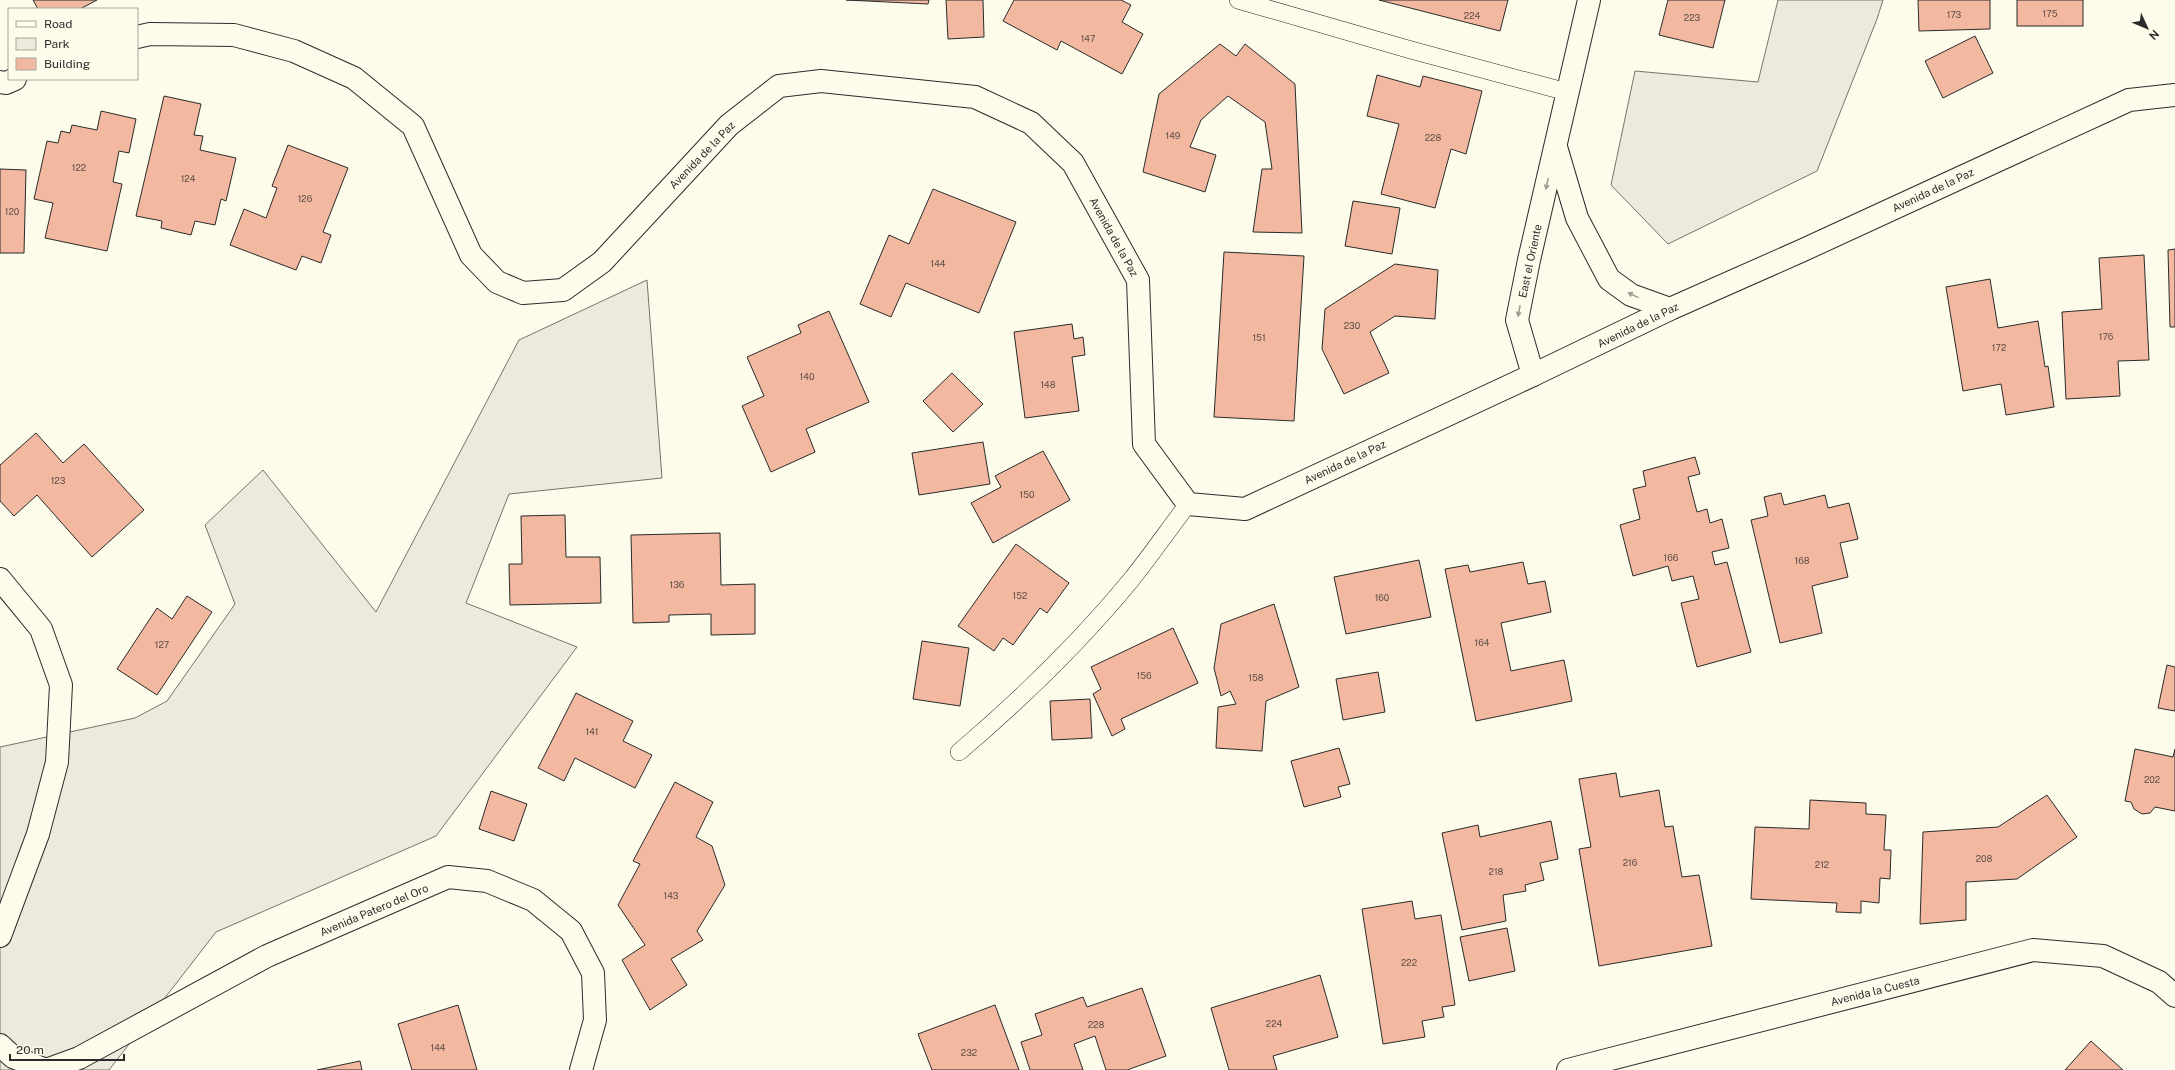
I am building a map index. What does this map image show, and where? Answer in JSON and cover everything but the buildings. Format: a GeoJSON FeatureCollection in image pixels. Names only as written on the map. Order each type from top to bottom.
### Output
{"type":"FeatureCollection","features":[{"type":"Feature","properties":{"kind":"street","name":"East el Oriente"},"geometry":{"type":"LineString","coordinates":[[1533,375],[1517,320],[1567,92],[1589,0]]}},
{"type":"Feature","properties":{"kind":"street","name":"Avenida de la Paz"},"geometry":{"type":"LineString","coordinates":[[138,37],[150,34],[234,35],[294,51],[354,78],[413,126],[471,255],[497,282],[523,293],[563,290],[602,262],[729,125],[779,86],[821,81],[975,97],[1030,123],[1073,163],[1138,280],[1144,444],[1188,504],[1245,509],[1533,375],[1670,309],[1801,251],[2129,100],[2175,95]]}},
{"type":"Feature","properties":{"kind":"street"},"geometry":{"type":"LineString","coordinates":[[0,82],[6,83],[13,80]]}},
{"type":"Feature","properties":{"kind":"street","name":"East el Oriente"},"geometry":{"type":"LineString","coordinates":[[1556,146],[1577,218],[1609,279],[1631,295],[1670,309]]}},
{"type":"Feature","properties":{"kind":"street"},"geometry":{"type":"LineString","coordinates":[[0,579],[41,629],[61,685],[57,762],[38,834],[0,936]]}},
{"type":"Feature","properties":{"kind":"street","name":"Avenida Patero del Oro"},"geometry":{"type":"LineString","coordinates":[[0,1045],[13,1058],[46,1070],[79,1058],[267,956],[448,877],[486,881],[533,900],[571,931],[592,973],[596,1020],[580,1070]]}},
{"type":"Feature","properties":{"kind":"street","name":"Avenida la Cuesta"},"geometry":{"type":"LineString","coordinates":[[1568,1070],[2033,950],[2103,956],[2159,982],[2175,996]]}},
{"type":"Feature","properties":{"kind":"lane"},"geometry":{"type":"LineString","coordinates":[[1238,0],[1411,50],[1567,92]]}},
{"type":"Feature","properties":{"kind":"lane"},"geometry":{"type":"LineString","coordinates":[[959,752],[1004,714],[1078,638],[1130,580],[1188,504]]}},
{"type":"Feature","properties":{"kind":"green space"},"geometry":{"type":"Polygon","coordinates":[[[1778,0],[1883,0],[1877,19],[1817,171],[1668,244],[1611,185],[1635,71],[1758,82],[1778,0]]]}},
{"type":"Feature","properties":{"kind":"green space"},"geometry":{"type":"Polygon","coordinates":[[[647,280],[662,478],[509,494],[466,603],[577,647],[436,836],[216,932],[109,1070],[0,1070],[0,747],[135,718],[167,701],[235,604],[205,525],[263,470],[376,612],[519,340],[647,280]]]}}]}
